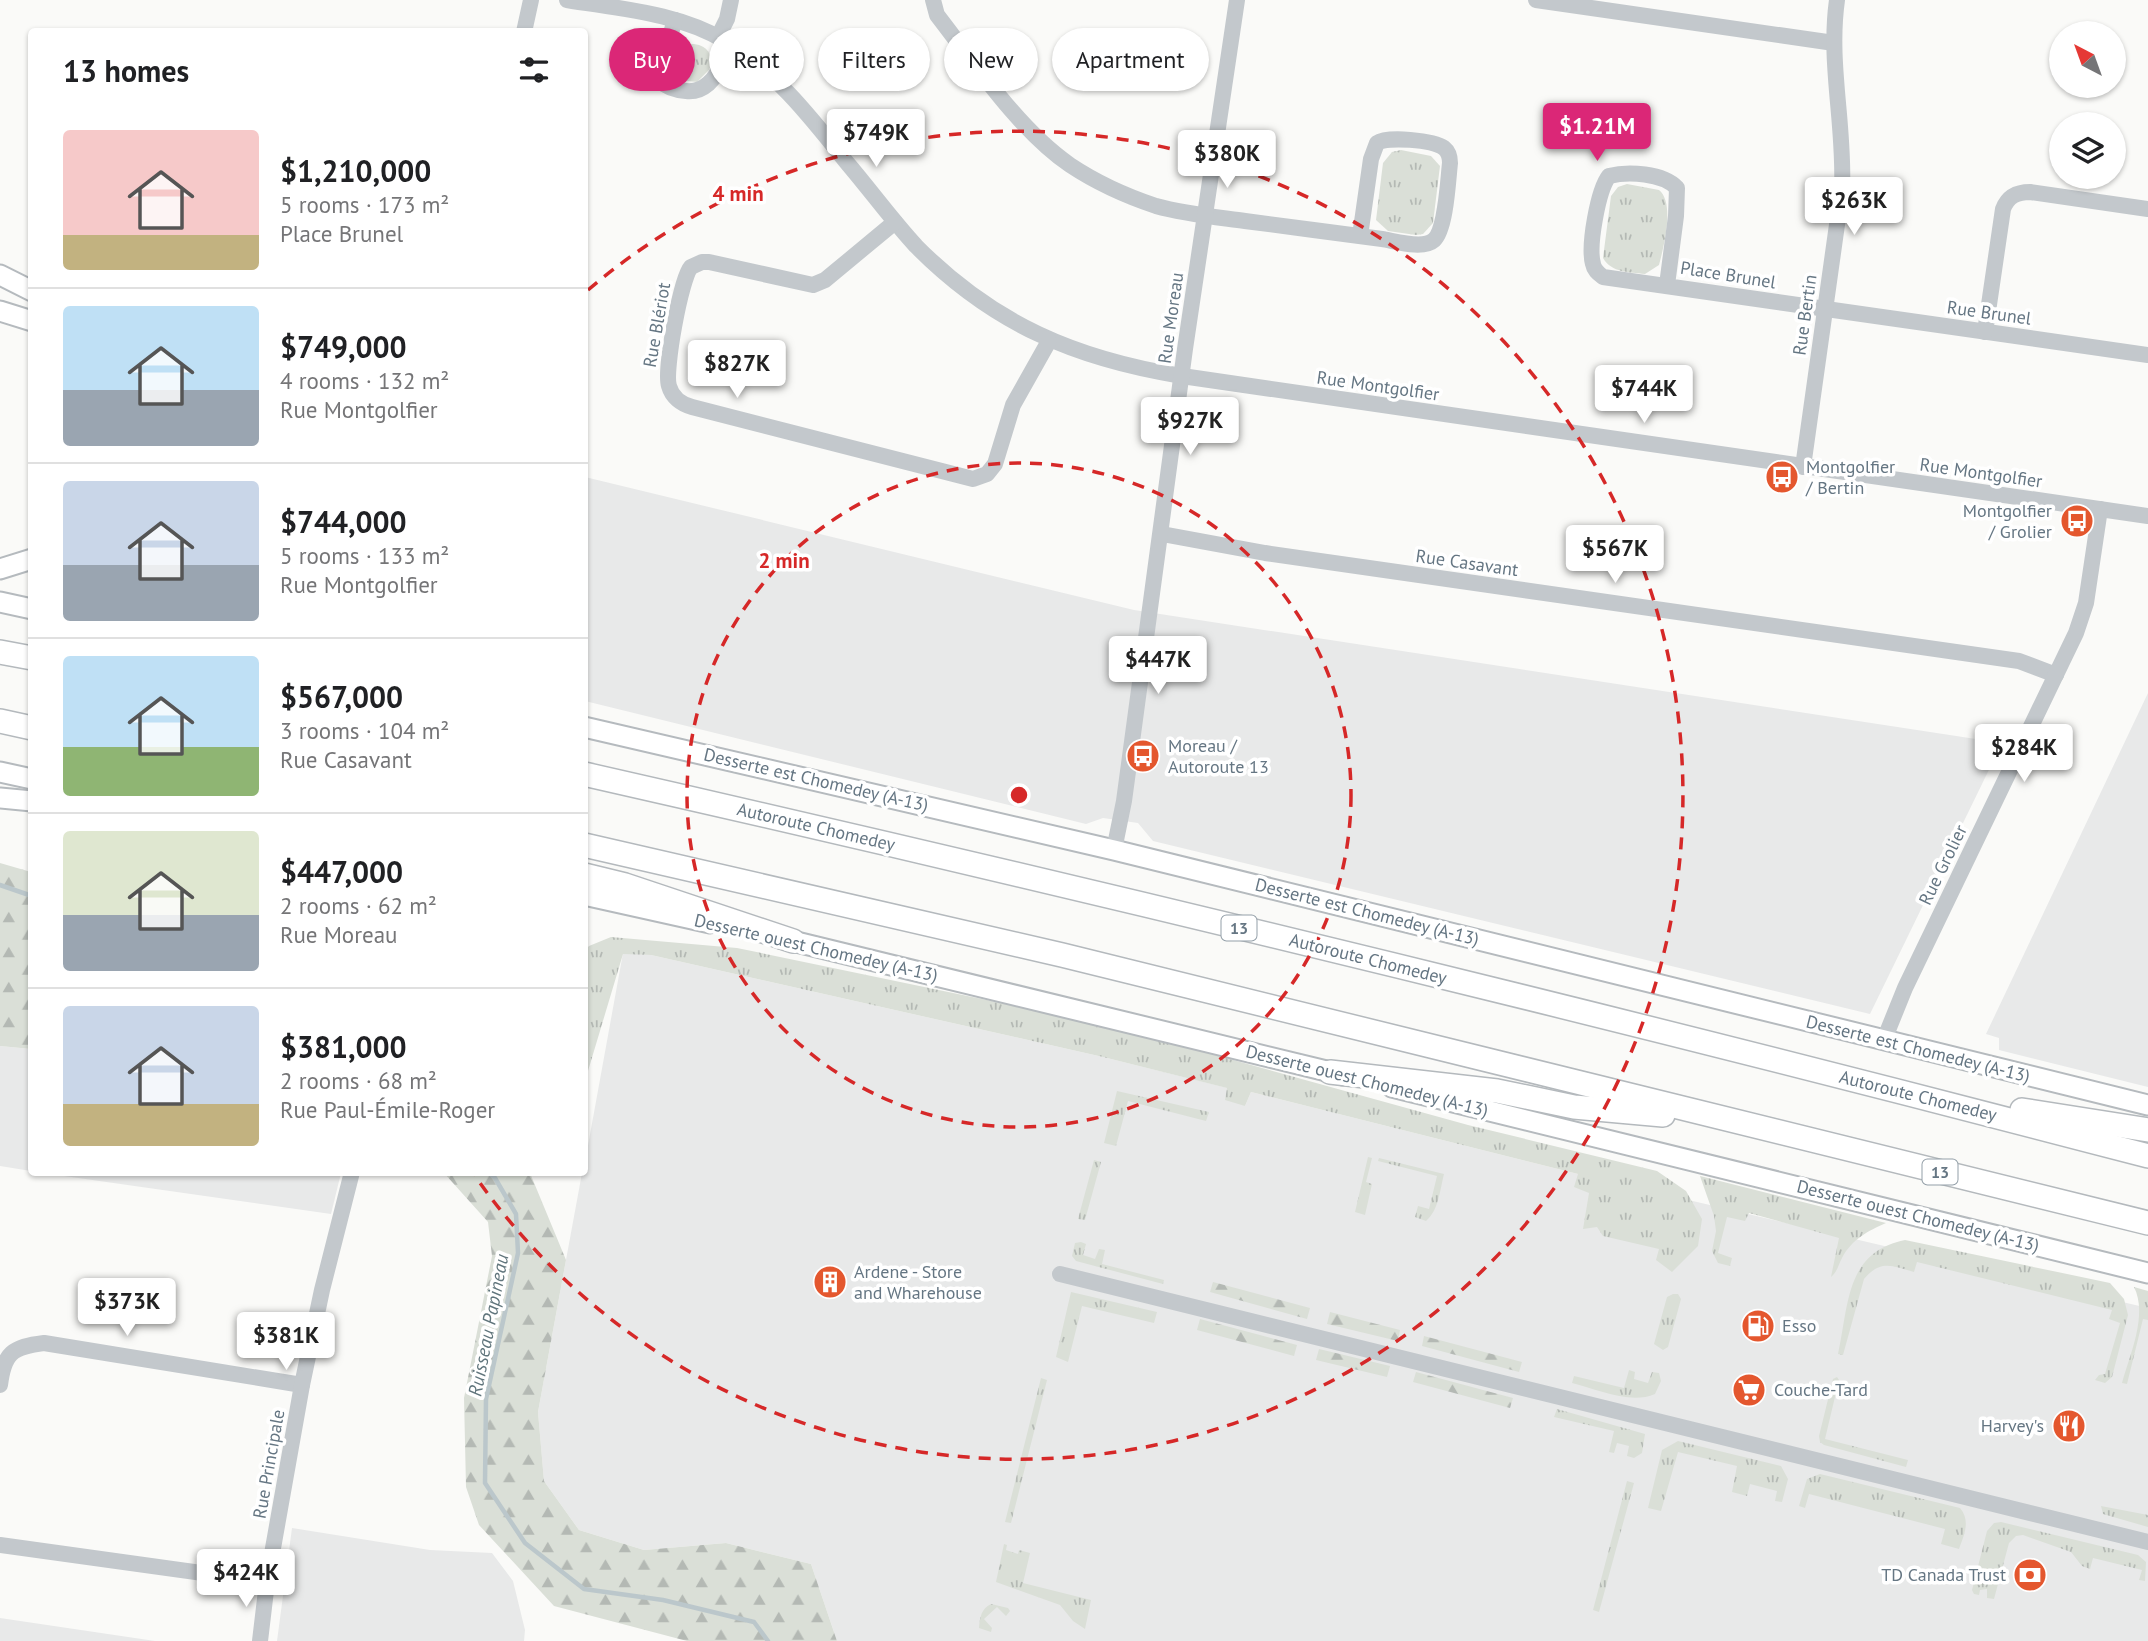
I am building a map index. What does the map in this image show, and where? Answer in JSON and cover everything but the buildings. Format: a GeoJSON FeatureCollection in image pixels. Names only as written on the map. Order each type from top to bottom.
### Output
{"type":"FeatureCollection","features":[{"type":"Feature","properties":{"kind":"highway"},"geometry":{"type":"LineString","coordinates":[[0,652],[28,658]]}},
{"type":"Feature","properties":{"kind":"highway"},"geometry":{"type":"LineString","coordinates":[[0,722],[28,727]]}},
{"type":"Feature","properties":{"kind":"highway","name":"Autoroute Chomedey"},"geometry":{"type":"LineString","coordinates":[[588,775],[1007,871],[1891,1089],[2148,1156]]}},
{"type":"Feature","properties":{"kind":"highway","name":"13"},"geometry":{"type":"LineString","coordinates":[[588,846],[1035,948],[2148,1223]]}},
{"type":"Feature","properties":{"kind":"highway"},"geometry":{"type":"LineString","coordinates":[[588,876],[625,885],[793,941]]}},
{"type":"Feature","properties":{"kind":"highway"},"geometry":{"type":"LineString","coordinates":[[1330,1072],[1497,1091],[1574,1107],[1733,1120]]}},
{"type":"Feature","properties":{"kind":"highway"},"geometry":{"type":"LineString","coordinates":[[1891,1089],[2148,1130]]}},
{"type":"Feature","properties":{"kind":"main road"},"geometry":{"type":"LineString","coordinates":[[0,275],[28,289]]}},
{"type":"Feature","properties":{"kind":"main road"},"geometry":{"type":"LineString","coordinates":[[0,311],[28,320]]}},
{"type":"Feature","properties":{"kind":"main road"},"geometry":{"type":"LineString","coordinates":[[0,569],[28,560]]}},
{"type":"Feature","properties":{"kind":"main road"},"geometry":{"type":"LineString","coordinates":[[0,602],[28,608]]}},
{"type":"Feature","properties":{"kind":"main road","name":"Desserte est Chomedey (A-13)"},"geometry":{"type":"LineString","coordinates":[[588,728],[1114,850],[2148,1105]]}},
{"type":"Feature","properties":{"kind":"main road"},"geometry":{"type":"LineString","coordinates":[[0,772],[28,778]]}},
{"type":"Feature","properties":{"kind":"main road"},"geometry":{"type":"LineString","coordinates":[[0,798],[28,801]]}},
{"type":"Feature","properties":{"kind":"main road","name":"Desserte ouest Chomedey (A-13)"},"geometry":{"type":"LineString","coordinates":[[588,896],[793,941],[2148,1273]]}},
{"type":"Feature","properties":{"kind":"street"},"geometry":{"type":"LineString","coordinates":[[525,28],[531,0]]}},
{"type":"Feature","properties":{"kind":"street","name":"Rue Montgolfier"},"geometry":{"type":"LineString","coordinates":[[567,0],[675,20],[709,34]]}},
{"type":"Feature","properties":{"kind":"street"},"geometry":{"type":"LineString","coordinates":[[724,28],[731,0]]}},
{"type":"Feature","properties":{"kind":"street"},"geometry":{"type":"LineString","coordinates":[[933,0],[937,15],[947,29],[1016,114],[1057,155],[1092,179],[1157,206],[1204,215],[1416,244],[1433,241],[1440,229],[1449,169],[1449,154],[1445,149],[1394,138],[1377,143],[1371,159],[1360,236]]}},
{"type":"Feature","properties":{"kind":"street","name":"Rue Moreau"},"geometry":{"type":"LineString","coordinates":[[1114,850],[1124,801],[1204,215],[1237,0]]}},
{"type":"Feature","properties":{"kind":"street"},"geometry":{"type":"LineString","coordinates":[[1536,0],[1834,43]]}},
{"type":"Feature","properties":{"kind":"street","name":"Rue Bertin"},"geometry":{"type":"LineString","coordinates":[[1803,467],[1842,189],[1843,168],[1834,43],[1837,0]]}},
{"type":"Feature","properties":{"kind":"street"},"geometry":{"type":"LineString","coordinates":[[675,20],[660,77],[662,83],[668,87],[694,92],[709,82]]}},
{"type":"Feature","properties":{"kind":"street","name":"Rue Montgolfier"},"geometry":{"type":"LineString","coordinates":[[786,91],[895,222],[931,260],[963,287],[1049,341],[1107,361],[1182,376],[2148,516]]}},
{"type":"Feature","properties":{"kind":"street","name":"Place Brunel"},"geometry":{"type":"LineString","coordinates":[[1667,285],[1677,188],[1671,181],[1655,177],[1623,174],[1609,176],[1601,191],[1591,251],[1594,268],[1603,276],[1825,309]]}},
{"type":"Feature","properties":{"kind":"street"},"geometry":{"type":"LineString","coordinates":[[1985,332],[2003,209],[2013,195],[2030,192],[2148,209]]}},
{"type":"Feature","properties":{"kind":"street","name":"Rue Blériot"},"geometry":{"type":"LineString","coordinates":[[895,222],[825,279],[813,285],[709,262],[691,267],[683,286],[668,367],[668,385],[675,397],[692,408],[973,479],[987,474],[995,464],[1013,405],[1049,341]]}},
{"type":"Feature","properties":{"kind":"street","name":"Rue Brunel"},"geometry":{"type":"LineString","coordinates":[[1825,309],[2148,355]]}},
{"type":"Feature","properties":{"kind":"street","name":"Rue Grolier"},"geometry":{"type":"LineString","coordinates":[[1884,1040],[1905,988],[2081,619],[2100,509]]}},
{"type":"Feature","properties":{"kind":"street","name":"Rue Casavant"},"geometry":{"type":"LineString","coordinates":[[1162,534],[1265,553],[2019,661],[2056,675]]}},
{"type":"Feature","properties":{"kind":"street","name":"Rue Principale"},"geometry":{"type":"LineString","coordinates":[[260,1641],[267,1582],[302,1385],[322,1290],[351,1176]]}},
{"type":"Feature","properties":{"kind":"street"},"geometry":{"type":"LineString","coordinates":[[1060,1274],[2148,1542]]}},
{"type":"Feature","properties":{"kind":"street"},"geometry":{"type":"LineString","coordinates":[[0,1385],[7,1356],[21,1346],[44,1343],[302,1385]]}},
{"type":"Feature","properties":{"kind":"street"},"geometry":{"type":"LineString","coordinates":[[0,1545],[267,1582]]}},
{"type":"Feature","properties":{"kind":"shaded area"},"geometry":{"type":"Polygon","coordinates":[[[588,478],[1134,610],[2002,743],[1870,1014],[1153,841],[1138,823],[1103,818],[1086,824],[588,702],[588,478]]]}},
{"type":"Feature","properties":{"kind":"shaded area"},"geometry":{"type":"Polygon","coordinates":[[[2148,693],[2148,1087],[1999,1050],[1999,1038],[1986,1034],[2148,693]]]}},
{"type":"Feature","properties":{"kind":"shaded area"},"geometry":{"type":"Polygon","coordinates":[[[623,953],[651,955],[1103,1057],[1228,1088],[1245,1106],[1251,1092],[1578,1174],[2148,1308],[2148,1641],[837,1641],[811,1564],[726,1543],[644,1550],[579,1530],[544,1481],[538,1412],[581,1176],[588,1176],[588,1146],[623,953]]]}},
{"type":"Feature","properties":{"kind":"shaded area"},"geometry":{"type":"Polygon","coordinates":[[[0,1046],[28,1049],[28,1171],[0,1166],[0,1046]]]}},
{"type":"Feature","properties":{"kind":"shaded area"},"geometry":{"type":"Polygon","coordinates":[[[64,1176],[340,1176],[331,1214],[64,1176]]]}},
{"type":"Feature","properties":{"kind":"shaded area"},"geometry":{"type":"Polygon","coordinates":[[[292,1528],[430,1550],[492,1553],[513,1581],[525,1630],[524,1641],[277,1641],[292,1528]]]}},
{"type":"Feature","properties":{"kind":"shaded area"},"geometry":{"type":"Polygon","coordinates":[[[0,1618],[155,1641],[0,1641],[0,1618]]]}},
{"type":"Feature","properties":{"kind":"green space"},"geometry":{"type":"Polygon","coordinates":[[[695,44],[709,52],[709,70],[697,82],[695,44]]]}},
{"type":"Feature","properties":{"kind":"green space"},"geometry":{"type":"Polygon","coordinates":[[[1401,150],[1431,156],[1440,166],[1433,223],[1423,234],[1388,231],[1376,220],[1383,163],[1392,152],[1401,150]]]}},
{"type":"Feature","properties":{"kind":"green space"},"geometry":{"type":"Polygon","coordinates":[[[1627,184],[1659,190],[1666,205],[1667,225],[1659,265],[1645,274],[1616,269],[1603,258],[1611,196],[1618,187],[1627,184]]]}},
{"type":"Feature","properties":{"kind":"green space"},"geometry":{"type":"Polygon","coordinates":[[[0,863],[28,871],[28,1049],[0,1046],[0,863]]]}},
{"type":"Feature","properties":{"kind":"green space"},"geometry":{"type":"Polygon","coordinates":[[[611,937],[737,948],[1107,1025],[1468,1125],[1657,1171],[1686,1191],[1702,1219],[1698,1246],[1672,1272],[1656,1260],[1659,1249],[1603,1236],[1597,1227],[1583,1229],[1589,1193],[1574,1187],[1578,1174],[1251,1092],[1245,1106],[1225,1100],[1227,1088],[1103,1057],[651,955],[623,954],[588,1071],[589,946],[611,937]]]}},
{"type":"Feature","properties":{"kind":"green space"},"geometry":{"type":"Polygon","coordinates":[[[1117,1091],[1209,1112],[1206,1121],[1128,1101],[1116,1146],[1104,1143],[1117,1091]]]}},
{"type":"Feature","properties":{"kind":"green space"},"geometry":{"type":"Polygon","coordinates":[[[1368,1157],[1372,1158],[1366,1182],[1372,1184],[1365,1215],[1355,1212],[1368,1157]]]}},
{"type":"Feature","properties":{"kind":"green space"},"geometry":{"type":"Polygon","coordinates":[[[1379,1158],[1444,1174],[1436,1205],[1426,1221],[1415,1217],[1418,1206],[1429,1209],[1437,1176],[1378,1161],[1379,1158]]]}},
{"type":"Feature","properties":{"kind":"green space"},"geometry":{"type":"Polygon","coordinates":[[[1094,1160],[1101,1162],[1085,1220],[1078,1219],[1094,1160]]]}},
{"type":"Feature","properties":{"kind":"green space"},"geometry":{"type":"Polygon","coordinates":[[[447,1176],[531,1176],[566,1260],[538,1412],[544,1481],[579,1530],[644,1550],[726,1543],[811,1564],[837,1641],[687,1641],[554,1606],[479,1525],[466,1487],[464,1398],[492,1256],[488,1222],[447,1176]]]}},
{"type":"Feature","properties":{"kind":"green space"},"geometry":{"type":"Polygon","coordinates":[[[1700,1176],[1886,1223],[1856,1241],[1846,1251],[1831,1277],[1839,1238],[1749,1213],[1745,1221],[1727,1217],[1718,1253],[1732,1258],[1730,1266],[1718,1263],[1712,1251],[1716,1231],[1714,1216],[1700,1176]]]}},
{"type":"Feature","properties":{"kind":"green space"},"geometry":{"type":"Polygon","coordinates":[[[1905,1240],[2110,1283],[2124,1299],[2128,1315],[2112,1377],[2105,1383],[2095,1380],[2099,1375],[2105,1374],[2120,1323],[2109,1319],[2112,1310],[1917,1262],[1914,1272],[1893,1266],[1881,1266],[1864,1279],[1843,1355],[1838,1354],[1848,1300],[1860,1268],[1885,1246],[1905,1240]]]}},
{"type":"Feature","properties":{"kind":"green space"},"geometry":{"type":"Polygon","coordinates":[[[1075,1243],[1086,1244],[1083,1255],[1095,1259],[1099,1249],[1105,1250],[1102,1264],[1164,1280],[1163,1284],[1076,1261],[1072,1256],[1075,1243]]]}},
{"type":"Feature","properties":{"kind":"green space"},"geometry":{"type":"Polygon","coordinates":[[[1213,1282],[1310,1308],[1307,1319],[1210,1292],[1213,1282]]]}},
{"type":"Feature","properties":{"kind":"green space"},"geometry":{"type":"Polygon","coordinates":[[[2134,1287],[2148,1291],[2148,1320],[2143,1319],[2127,1384],[2122,1383],[2133,1347],[2139,1310],[2134,1287]]]}},
{"type":"Feature","properties":{"kind":"green space"},"geometry":{"type":"Polygon","coordinates":[[[1071,1292],[1157,1312],[1154,1323],[1082,1306],[1068,1362],[1056,1357],[1071,1292]]]}},
{"type":"Feature","properties":{"kind":"green space"},"geometry":{"type":"Polygon","coordinates":[[[1678,1294],[1681,1299],[1668,1347],[1663,1350],[1654,1344],[1667,1297],[1678,1294]]]}},
{"type":"Feature","properties":{"kind":"green space"},"geometry":{"type":"Polygon","coordinates":[[[1330,1312],[1400,1330],[1398,1341],[1327,1324],[1330,1312]]]}},
{"type":"Feature","properties":{"kind":"green space"},"geometry":{"type":"Polygon","coordinates":[[[1200,1319],[1297,1345],[1294,1356],[1197,1330],[1200,1319]]]}},
{"type":"Feature","properties":{"kind":"green space"},"geometry":{"type":"Polygon","coordinates":[[[1424,1336],[1522,1362],[1519,1372],[1422,1346],[1424,1336]]]}},
{"type":"Feature","properties":{"kind":"green space"},"geometry":{"type":"Polygon","coordinates":[[[1319,1349],[1390,1366],[1387,1377],[1316,1360],[1319,1349]]]}},
{"type":"Feature","properties":{"kind":"green space"},"geometry":{"type":"Polygon","coordinates":[[[1629,1370],[1635,1372],[1634,1379],[1648,1383],[1652,1372],[1659,1373],[1661,1381],[1655,1394],[1624,1397],[1572,1383],[1574,1376],[1624,1388],[1629,1370]]]}},
{"type":"Feature","properties":{"kind":"green space"},"geometry":{"type":"Polygon","coordinates":[[[1416,1372],[1513,1398],[1510,1408],[1413,1382],[1416,1372]]]}},
{"type":"Feature","properties":{"kind":"green space"},"geometry":{"type":"Polygon","coordinates":[[[1837,1377],[1839,1380],[1825,1439],[1908,1460],[1906,1467],[1820,1442],[1819,1436],[1833,1379],[1837,1377]]]}},
{"type":"Feature","properties":{"kind":"green space"},"geometry":{"type":"Polygon","coordinates":[[[1041,1378],[1047,1380],[1011,1523],[1005,1522],[1041,1378]]]}},
{"type":"Feature","properties":{"kind":"green space"},"geometry":{"type":"Polygon","coordinates":[[[1557,1409],[1645,1434],[1642,1453],[1634,1458],[1627,1456],[1629,1446],[1617,1443],[1614,1453],[1609,1452],[1614,1431],[1554,1417],[1557,1409]]]}},
{"type":"Feature","properties":{"kind":"green space"},"geometry":{"type":"Polygon","coordinates":[[[1678,1441],[1781,1466],[1788,1479],[1782,1502],[1775,1501],[1777,1491],[1750,1484],[1747,1496],[1732,1492],[1737,1466],[1678,1452],[1661,1511],[1648,1508],[1662,1450],[1678,1441]]]}},
{"type":"Feature","properties":{"kind":"green space"},"geometry":{"type":"Polygon","coordinates":[[[1820,1474],[1960,1508],[1966,1523],[1959,1549],[1941,1544],[1945,1529],[1809,1494],[1805,1508],[1799,1506],[1807,1479],[1820,1474]]]}},
{"type":"Feature","properties":{"kind":"green space"},"geometry":{"type":"Polygon","coordinates":[[[1627,1481],[1634,1483],[1599,1612],[1593,1610],[1627,1481]]]}},
{"type":"Feature","properties":{"kind":"green space"},"geometry":{"type":"Polygon","coordinates":[[[2101,1506],[2148,1515],[2148,1527],[2103,1514],[2101,1506]]]}},
{"type":"Feature","properties":{"kind":"green space"},"geometry":{"type":"Polygon","coordinates":[[[2001,1522],[2138,1555],[2146,1562],[2145,1581],[2139,1580],[2142,1570],[2093,1558],[2090,1569],[2082,1566],[2071,1552],[2023,1535],[2016,1536],[2009,1543],[1994,1599],[1987,1598],[1987,1589],[1980,1590],[1979,1595],[1974,1594],[1972,1590],[1987,1531],[1994,1523],[2001,1522]]]}},
{"type":"Feature","properties":{"kind":"green space"},"geometry":{"type":"Polygon","coordinates":[[[1004,1544],[1007,1545],[1006,1550],[1018,1554],[1019,1550],[1030,1553],[1023,1583],[1091,1600],[1085,1629],[1073,1621],[1060,1605],[996,1582],[1004,1544]]]}},
{"type":"Feature","properties":{"kind":"green space"},"geometry":{"type":"Polygon","coordinates":[[[991,1604],[1008,1608],[1010,1611],[1006,1616],[997,1607],[984,1619],[992,1628],[991,1632],[979,1628],[985,1608],[991,1604]]]}},
{"type":"Feature","properties":{"kind":"waterway","name":"Ruisseau Papineau"},"geometry":{"type":"LineString","coordinates":[[0,885],[28,895]]}},
{"type":"Feature","properties":{"kind":"waterway","name":"Ruisseau Papineau"},"geometry":{"type":"LineString","coordinates":[[493,1176],[516,1214],[518,1253],[486,1399],[485,1483],[525,1543],[584,1589],[663,1600],[754,1622],[768,1641]]}},
{"type":"Feature","properties":{"kind":"place","name":"Montgolfier / Bertin"},"geometry":{"type":"Point","coordinates":[1782,477]}},
{"type":"Feature","properties":{"kind":"place","name":"Montgolfier / Grolier"},"geometry":{"type":"Point","coordinates":[2077,521]}},
{"type":"Feature","properties":{"kind":"place","name":"Moreau / Autoroute 13"},"geometry":{"type":"Point","coordinates":[1143,756]}},
{"type":"Feature","properties":{"kind":"place","name":"Ardene - Store and Wharehouse"},"geometry":{"type":"Point","coordinates":[830,1282]}},
{"type":"Feature","properties":{"kind":"place","name":"Esso"},"geometry":{"type":"Point","coordinates":[1758,1326]}},
{"type":"Feature","properties":{"kind":"place","name":"Couche-Tard"},"geometry":{"type":"Point","coordinates":[1749,1390]}},
{"type":"Feature","properties":{"kind":"place","name":"Harvey's"},"geometry":{"type":"Point","coordinates":[2069,1426]}},
{"type":"Feature","properties":{"kind":"place","name":"TD Canada Trust"},"geometry":{"type":"Point","coordinates":[2030,1575]}}]}
